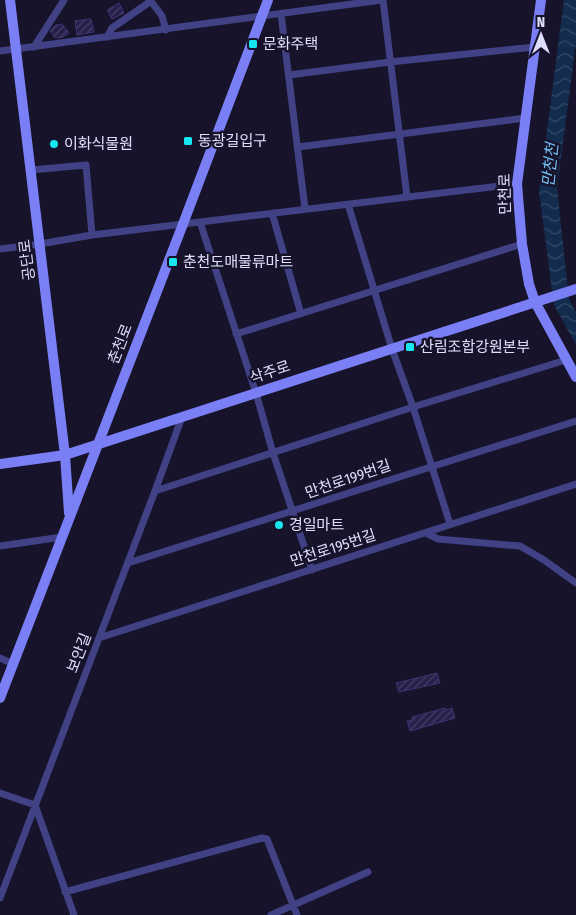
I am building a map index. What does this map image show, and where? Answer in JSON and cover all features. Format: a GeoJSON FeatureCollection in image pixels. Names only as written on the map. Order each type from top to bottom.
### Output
{"type":"FeatureCollection","features":[{"type":"Feature","properties":{"kind":"street","name":"공단로"},"geometry":{"type":"LineString","coordinates":[[10,0],[65,455],[70,517]]}},
{"type":"Feature","properties":{"kind":"street"},"geometry":{"type":"LineString","coordinates":[[34,47],[64,0]]}},
{"type":"Feature","properties":{"kind":"street","name":"춘천로"},"geometry":{"type":"LineString","coordinates":[[0,698],[183,224],[267,0]]}},
{"type":"Feature","properties":{"kind":"street"},"geometry":{"type":"LineString","coordinates":[[0,52],[382,0],[406,197]]}},
{"type":"Feature","properties":{"kind":"street","name":"만천로"},"geometry":{"type":"LineString","coordinates":[[541,0],[517,184],[522,244],[529,284],[535,302],[576,377]]}},
{"type":"Feature","properties":{"kind":"street"},"geometry":{"type":"LineString","coordinates":[[107,37],[112,28],[150,1],[162,16],[166,30]]}},
{"type":"Feature","properties":{"kind":"street"},"geometry":{"type":"LineString","coordinates":[[281,14],[305,209]]}},
{"type":"Feature","properties":{"kind":"street"},"geometry":{"type":"LineString","coordinates":[[289,75],[535,47]]}},
{"type":"Feature","properties":{"kind":"street"},"geometry":{"type":"LineString","coordinates":[[298,146],[526,118]]}},
{"type":"Feature","properties":{"kind":"street"},"geometry":{"type":"LineString","coordinates":[[31,170],[86,165],[92,235]]}},
{"type":"Feature","properties":{"kind":"street"},"geometry":{"type":"LineString","coordinates":[[0,249],[92,235],[517,184]]}},
{"type":"Feature","properties":{"kind":"street"},"geometry":{"type":"LineString","coordinates":[[348,204],[392,350],[414,407],[450,524]]}},
{"type":"Feature","properties":{"kind":"street"},"geometry":{"type":"LineString","coordinates":[[272,213],[302,314]]}},
{"type":"Feature","properties":{"kind":"street"},"geometry":{"type":"LineString","coordinates":[[200,222],[256,393],[273,454],[312,570]]}},
{"type":"Feature","properties":{"kind":"street"},"geometry":{"type":"LineString","coordinates":[[236,334],[522,244]]}},
{"type":"Feature","properties":{"kind":"street","name":"삭주로"},"geometry":{"type":"LineString","coordinates":[[0,464],[65,455],[576,289]]}},
{"type":"Feature","properties":{"kind":"street"},"geometry":{"type":"LineString","coordinates":[[156,491],[566,360]]}},
{"type":"Feature","properties":{"kind":"street","name":"보안길"},"geometry":{"type":"LineString","coordinates":[[0,898],[156,491],[182,416]]}},
{"type":"Feature","properties":{"kind":"street","name":"만천로199번길"},"geometry":{"type":"LineString","coordinates":[[128,563],[576,421]]}},
{"type":"Feature","properties":{"kind":"street","name":"만천로195번길"},"geometry":{"type":"LineString","coordinates":[[99,638],[576,484]]}},
{"type":"Feature","properties":{"kind":"street"},"geometry":{"type":"LineString","coordinates":[[426,533],[438,539],[520,546],[544,560],[576,583]]}},
{"type":"Feature","properties":{"kind":"street"},"geometry":{"type":"LineString","coordinates":[[0,546],[62,538]]}},
{"type":"Feature","properties":{"kind":"street"},"geometry":{"type":"LineString","coordinates":[[0,658],[13,664]]}},
{"type":"Feature","properties":{"kind":"street"},"geometry":{"type":"LineString","coordinates":[[0,793],[36,805],[74,915]]}},
{"type":"Feature","properties":{"kind":"street"},"geometry":{"type":"LineString","coordinates":[[65,892],[262,838],[267,839],[297,915]]}},
{"type":"Feature","properties":{"kind":"street"},"geometry":{"type":"LineString","coordinates":[[271,915],[368,872]]}},
{"type":"Feature","properties":{"kind":"water","name":"만천천"},"geometry":{"type":"Polygon","coordinates":[[[564,0],[576,0],[576,43],[557,188],[569,299],[576,312],[576,345],[554,305],[539,192],[564,0]]]}},
{"type":"Feature","properties":{"kind":"building"},"geometry":{"type":"Polygon","coordinates":[[[119,3],[124,13],[112,19],[107,10],[119,3]]]}},
{"type":"Feature","properties":{"kind":"building"},"geometry":{"type":"Polygon","coordinates":[[[91,19],[94,32],[77,35],[75,21],[91,19]]]}},
{"type":"Feature","properties":{"kind":"building"},"geometry":{"type":"Polygon","coordinates":[[[62,24],[69,33],[63,37],[55,38],[50,31],[56,25],[62,24]]]}},
{"type":"Feature","properties":{"kind":"building"},"geometry":{"type":"Polygon","coordinates":[[[437,673],[440,683],[399,692],[396,683],[437,673]]]}},
{"type":"Feature","properties":{"kind":"building"},"geometry":{"type":"Polygon","coordinates":[[[445,708],[446,710],[452,708],[455,718],[410,731],[407,721],[412,720],[412,717],[445,708]]]}},
{"type":"Feature","properties":{"kind":"place","name":"문화주택"},"geometry":{"type":"Point","coordinates":[253,44]}},
{"type":"Feature","properties":{"kind":"place","name":"동광길입구"},"geometry":{"type":"Point","coordinates":[188,141]}},
{"type":"Feature","properties":{"kind":"place","name":"이화식물원"},"geometry":{"type":"Point","coordinates":[54,144]}},
{"type":"Feature","properties":{"kind":"place","name":"춘천도매물류마트"},"geometry":{"type":"Point","coordinates":[173,262]}},
{"type":"Feature","properties":{"kind":"place","name":"산림조합강원본부"},"geometry":{"type":"Point","coordinates":[410,347]}},
{"type":"Feature","properties":{"kind":"place","name":"경일마트"},"geometry":{"type":"Point","coordinates":[279,525]}}]}
